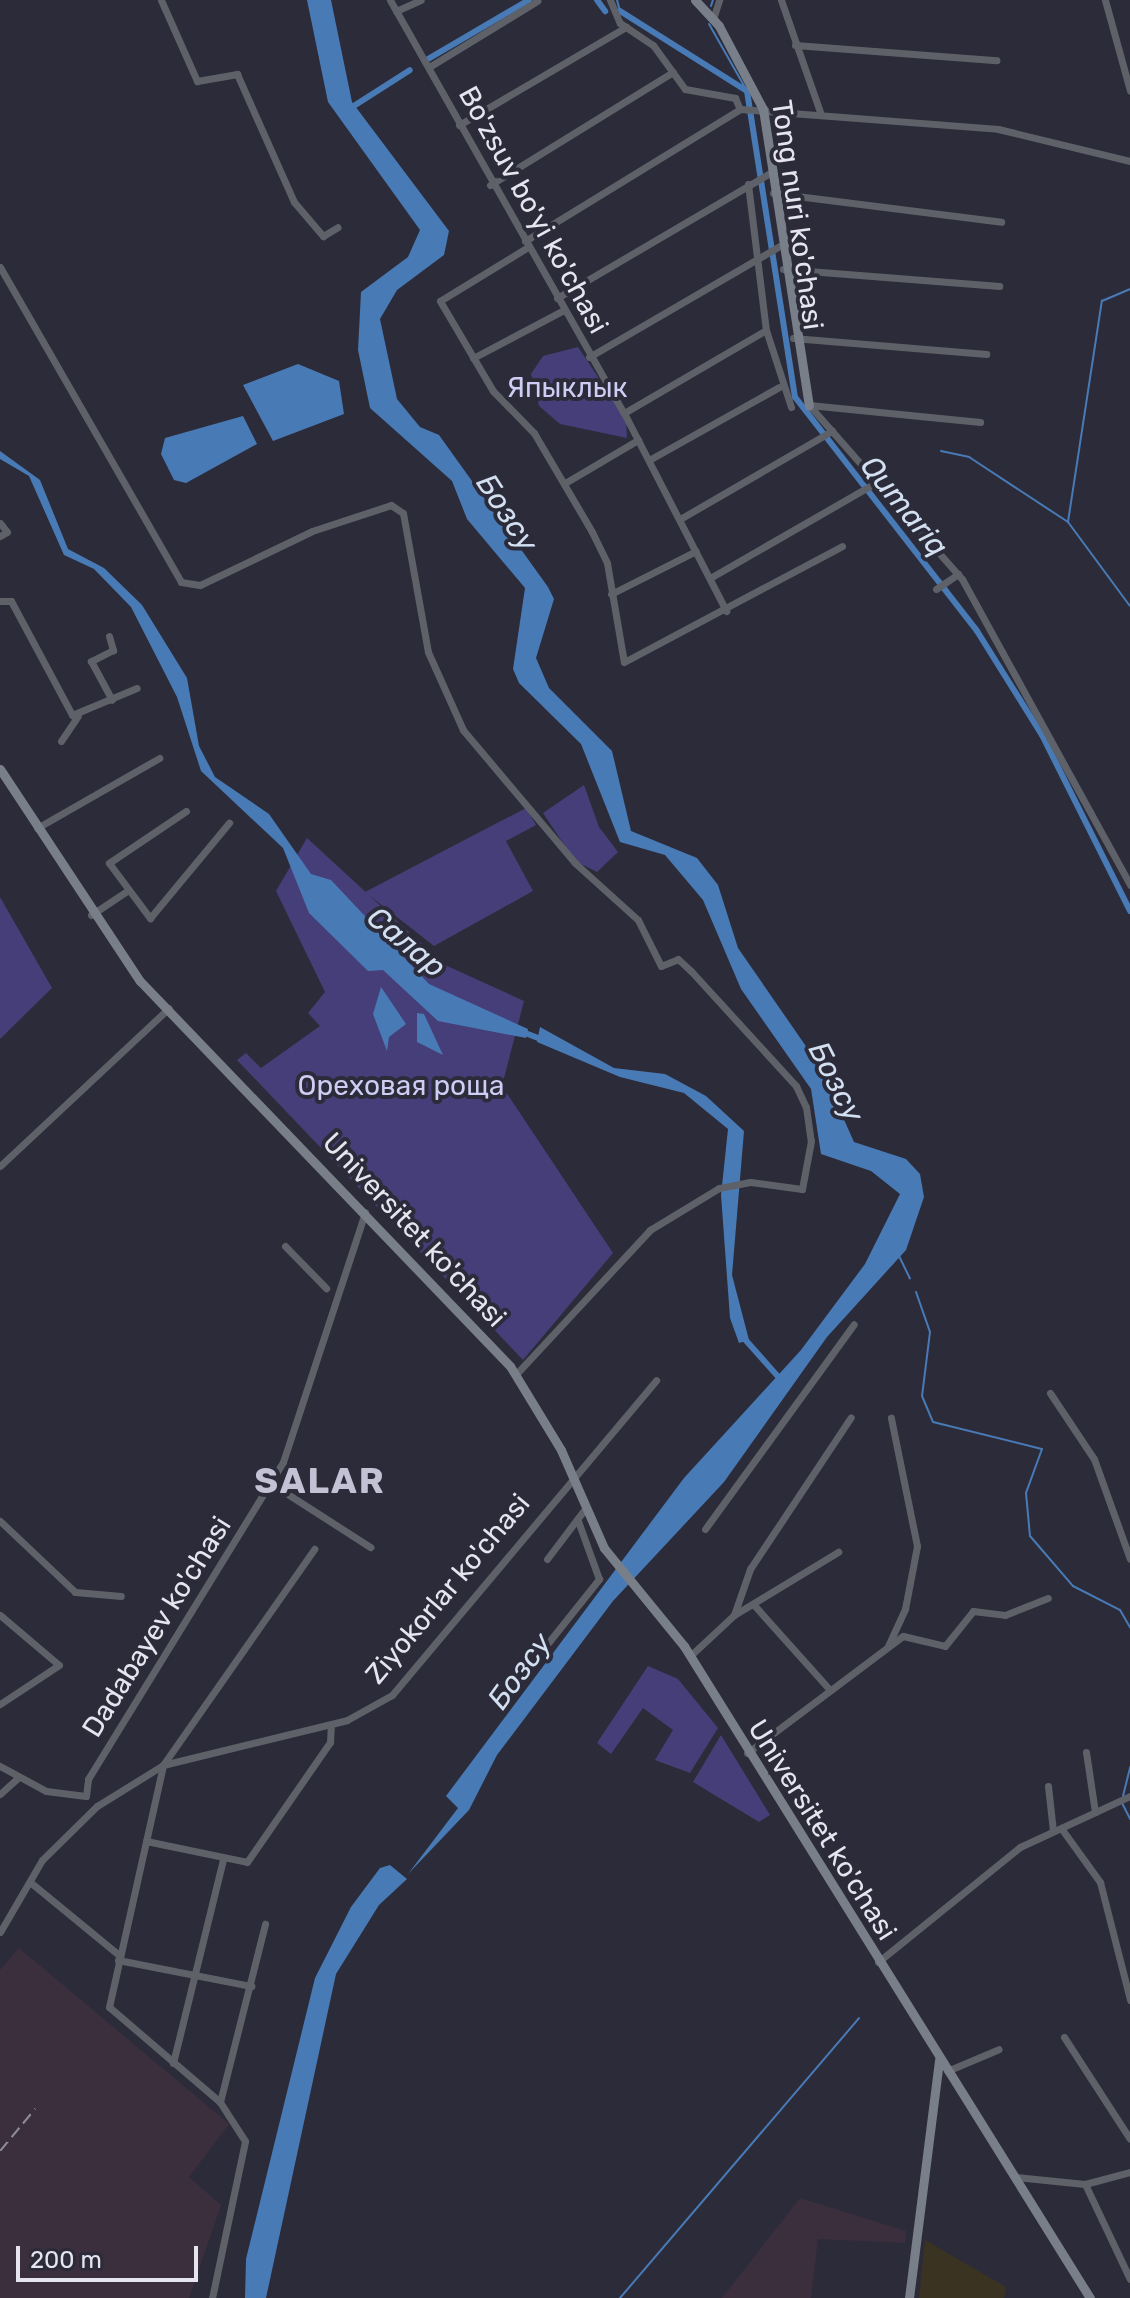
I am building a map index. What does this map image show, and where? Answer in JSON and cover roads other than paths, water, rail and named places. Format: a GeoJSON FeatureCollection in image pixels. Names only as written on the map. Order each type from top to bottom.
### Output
{"type":"FeatureCollection","features":[{"type":"Feature","properties":{"kind":"main road","name":"Tong nuri ko'chasi"},"geometry":{"type":"LineString","coordinates":[[695,0],[713,19],[760,109],[793,338],[809,405]]}},
{"type":"Feature","properties":{"kind":"main road","name":"Universitet ko'chasi"},"geometry":{"type":"LineString","coordinates":[[0,769],[91,915],[169,1008],[366,1210],[516,1374],[612,1559],[690,1656],[746,1753],[1090,2298]]}},
{"type":"Feature","properties":{"kind":"main road"},"geometry":{"type":"LineString","coordinates":[[909,2298],[937,2100],[939,2059]]}},
{"type":"Feature","properties":{"kind":"main road"},"geometry":{"type":"LineString","coordinates":[[937,2100],[957,2087]]}},
{"type":"Feature","properties":{"kind":"street"},"geometry":{"type":"LineString","coordinates":[[161,0],[197,81],[237,74],[294,202],[323,236],[338,227]]}},
{"type":"Feature","properties":{"kind":"street","name":"Bo'zsuv bo'yi ko'chasi"},"geometry":{"type":"LineString","coordinates":[[390,0],[429,67],[490,185],[624,413],[726,611]]}},
{"type":"Feature","properties":{"kind":"street"},"geometry":{"type":"LineString","coordinates":[[396,11],[421,0]]}},
{"type":"Feature","properties":{"kind":"street"},"geometry":{"type":"LineString","coordinates":[[610,0],[626,27],[653,45],[685,89],[735,98],[744,109]]}},
{"type":"Feature","properties":{"kind":"street"},"geometry":{"type":"LineString","coordinates":[[713,19],[719,0]]}},
{"type":"Feature","properties":{"kind":"street"},"geometry":{"type":"LineString","coordinates":[[781,0],[821,115]]}},
{"type":"Feature","properties":{"kind":"street"},"geometry":{"type":"LineString","coordinates":[[1105,0],[1130,91]]}},
{"type":"Feature","properties":{"kind":"street"},"geometry":{"type":"LineString","coordinates":[[429,67],[537,1]]}},
{"type":"Feature","properties":{"kind":"street"},"geometry":{"type":"LineString","coordinates":[[459,125],[626,27]]}},
{"type":"Feature","properties":{"kind":"street"},"geometry":{"type":"LineString","coordinates":[[795,45],[996,60]]}},
{"type":"Feature","properties":{"kind":"street"},"geometry":{"type":"LineString","coordinates":[[490,185],[673,72]]}},
{"type":"Feature","properties":{"kind":"street"},"geometry":{"type":"LineString","coordinates":[[842,546],[726,611],[624,662],[607,563],[565,483],[473,358],[440,301],[744,109],[998,129],[1130,161]]}},
{"type":"Feature","properties":{"kind":"street"},"geometry":{"type":"LineString","coordinates":[[557,298],[770,173]]}},
{"type":"Feature","properties":{"kind":"street"},"geometry":{"type":"LineString","coordinates":[[750,183],[766,330],[779,387],[791,407]]}},
{"type":"Feature","properties":{"kind":"street"},"geometry":{"type":"LineString","coordinates":[[772,193],[1001,222]]}},
{"type":"Feature","properties":{"kind":"street"},"geometry":{"type":"LineString","coordinates":[[589,357],[780,246]]}},
{"type":"Feature","properties":{"kind":"street"},"geometry":{"type":"LineString","coordinates":[[0,267],[181,582],[200,585],[312,531],[391,505],[403,513],[428,652],[463,730],[575,863],[638,920],[661,966],[678,959],[691,971],[796,1086],[806,1107],[811,1141],[802,1189],[743,1184],[719,1188],[625,1250],[516,1374]]}},
{"type":"Feature","properties":{"kind":"street"},"geometry":{"type":"LineString","coordinates":[[783,269],[999,286]]}},
{"type":"Feature","properties":{"kind":"street"},"geometry":{"type":"LineString","coordinates":[[473,358],[564,310]]}},
{"type":"Feature","properties":{"kind":"street"},"geometry":{"type":"LineString","coordinates":[[624,413],[766,330]]}},
{"type":"Feature","properties":{"kind":"street"},"geometry":{"type":"LineString","coordinates":[[793,338],[986,354]]}},
{"type":"Feature","properties":{"kind":"street"},"geometry":{"type":"LineString","coordinates":[[649,460],[779,387]]}},
{"type":"Feature","properties":{"kind":"street"},"geometry":{"type":"LineString","coordinates":[[809,405],[980,422]]}},
{"type":"Feature","properties":{"kind":"street"},"geometry":{"type":"LineString","coordinates":[[809,405],[873,484],[955,576],[1130,885]]}},
{"type":"Feature","properties":{"kind":"street"},"geometry":{"type":"LineString","coordinates":[[680,519],[830,433]]}},
{"type":"Feature","properties":{"kind":"street"},"geometry":{"type":"LineString","coordinates":[[565,483],[638,440]]}},
{"type":"Feature","properties":{"kind":"street"},"geometry":{"type":"LineString","coordinates":[[710,578],[873,484]]}},
{"type":"Feature","properties":{"kind":"street"},"geometry":{"type":"LineString","coordinates":[[0,523],[7,532],[0,536]]}},
{"type":"Feature","properties":{"kind":"street"},"geometry":{"type":"LineString","coordinates":[[611,594],[696,551]]}},
{"type":"Feature","properties":{"kind":"street"},"geometry":{"type":"LineString","coordinates":[[937,588],[955,576]]}},
{"type":"Feature","properties":{"kind":"street"},"geometry":{"type":"LineString","coordinates":[[0,601],[11,601],[78,716]]}},
{"type":"Feature","properties":{"kind":"street"},"geometry":{"type":"LineString","coordinates":[[109,636],[113,650],[91,661],[112,700]]}},
{"type":"Feature","properties":{"kind":"street"},"geometry":{"type":"LineString","coordinates":[[61,741],[78,716],[137,688]]}},
{"type":"Feature","properties":{"kind":"street"},"geometry":{"type":"LineString","coordinates":[[37,828],[159,758]]}},
{"type":"Feature","properties":{"kind":"street"},"geometry":{"type":"LineString","coordinates":[[186,811],[109,863],[150,918],[229,823]]}},
{"type":"Feature","properties":{"kind":"street"},"geometry":{"type":"LineString","coordinates":[[91,915],[127,891]]}},
{"type":"Feature","properties":{"kind":"street"},"geometry":{"type":"LineString","coordinates":[[0,1166],[169,1008]]}},
{"type":"Feature","properties":{"kind":"street","name":"Dadabayev ko'chasi"},"geometry":{"type":"LineString","coordinates":[[86,1796],[84,1785],[272,1484],[366,1210]]}},
{"type":"Feature","properties":{"kind":"street"},"geometry":{"type":"LineString","coordinates":[[285,1246],[326,1288]]}},
{"type":"Feature","properties":{"kind":"street"},"geometry":{"type":"LineString","coordinates":[[705,1529],[854,1324]]}},
{"type":"Feature","properties":{"kind":"street","name":"Ziyokorlar ko'chasi"},"geometry":{"type":"LineString","coordinates":[[2,1926],[30,1882],[97,1806],[163,1765],[331,1725],[392,1695],[656,1380]]}},
{"type":"Feature","properties":{"kind":"street"},"geometry":{"type":"LineString","coordinates":[[1050,1393],[1094,1459],[1130,1559]]}},
{"type":"Feature","properties":{"kind":"street"},"geometry":{"type":"LineString","coordinates":[[734,1615],[750,1569],[851,1417]]}},
{"type":"Feature","properties":{"kind":"street"},"geometry":{"type":"LineString","coordinates":[[887,1648],[905,1609],[917,1546],[891,1418]]}},
{"type":"Feature","properties":{"kind":"street"},"geometry":{"type":"LineString","coordinates":[[272,1484],[370,1547]]}},
{"type":"Feature","properties":{"kind":"street"},"geometry":{"type":"LineString","coordinates":[[547,1559],[584,1510]]}},
{"type":"Feature","properties":{"kind":"street"},"geometry":{"type":"LineString","coordinates":[[0,1521],[75,1592],[121,1596]]}},
{"type":"Feature","properties":{"kind":"street"},"geometry":{"type":"LineString","coordinates":[[520,1678],[599,1579],[578,1521]]}},
{"type":"Feature","properties":{"kind":"street"},"geometry":{"type":"LineString","coordinates":[[212,2298],[245,2141],[220,2102],[109,2007],[163,1765],[314,1549]]}},
{"type":"Feature","properties":{"kind":"street"},"geometry":{"type":"LineString","coordinates":[[690,1656],[734,1615],[838,1552]]}},
{"type":"Feature","properties":{"kind":"street"},"geometry":{"type":"LineString","coordinates":[[746,1753],[910,1633],[945,1646],[973,1611],[1005,1615],[1048,1598]]}},
{"type":"Feature","properties":{"kind":"street"},"geometry":{"type":"LineString","coordinates":[[754,1605],[830,1690]]}},
{"type":"Feature","properties":{"kind":"street"},"geometry":{"type":"LineString","coordinates":[[0,1615],[59,1665],[0,1704]]}},
{"type":"Feature","properties":{"kind":"street"},"geometry":{"type":"LineString","coordinates":[[146,1841],[239,1864],[252,1857],[330,1742],[331,1725]]}},
{"type":"Feature","properties":{"kind":"street"},"geometry":{"type":"LineString","coordinates":[[1086,1752],[1095,1812]]}},
{"type":"Feature","properties":{"kind":"street"},"geometry":{"type":"LineString","coordinates":[[0,1766],[18,1778],[86,1796],[97,1806]]}},
{"type":"Feature","properties":{"kind":"street"},"geometry":{"type":"LineString","coordinates":[[0,1794],[18,1778]]}},
{"type":"Feature","properties":{"kind":"street"},"geometry":{"type":"LineString","coordinates":[[1048,1786],[1057,1830],[1100,1882],[1130,2000]]}},
{"type":"Feature","properties":{"kind":"street"},"geometry":{"type":"LineString","coordinates":[[878,1962],[1020,1847],[1130,1796]]}},
{"type":"Feature","properties":{"kind":"street"},"geometry":{"type":"LineString","coordinates":[[173,2063],[223,1859]]}},
{"type":"Feature","properties":{"kind":"street"},"geometry":{"type":"LineString","coordinates":[[30,1882],[119,1958],[251,1986]]}},
{"type":"Feature","properties":{"kind":"street"},"geometry":{"type":"LineString","coordinates":[[220,2102],[265,1924]]}},
{"type":"Feature","properties":{"kind":"street"},"geometry":{"type":"LineString","coordinates":[[1064,2037],[1130,2139]]}},
{"type":"Feature","properties":{"kind":"street"},"geometry":{"type":"LineString","coordinates":[[947,2071],[999,2049]]}},
{"type":"Feature","properties":{"kind":"street"},"geometry":{"type":"LineString","coordinates":[[1016,2177],[1085,2184],[1130,2172]]}},
{"type":"Feature","properties":{"kind":"street"},"geometry":{"type":"LineString","coordinates":[[1085,2184],[1130,2279]]}},
{"type":"Feature","properties":{"kind":"water","name":"Бозсу"},"geometry":{"type":"Polygon","coordinates":[[[307,0],[331,0],[352,102],[449,231],[444,255],[397,290],[380,319],[397,399],[420,427],[439,435],[548,587],[554,599],[536,658],[549,688],[612,751],[631,831],[697,858],[718,885],[738,948],[821,1068],[854,1142],[906,1159],[920,1174],[924,1197],[906,1250],[827,1337],[724,1482],[613,1601],[497,1755],[469,1810],[408,1874],[458,1808],[446,1796],[684,1478],[801,1350],[865,1264],[900,1194],[871,1171],[821,1154],[811,1089],[741,989],[703,900],[665,855],[620,842],[581,744],[519,683],[513,669],[525,588],[467,519],[452,481],[370,408],[358,350],[361,292],[408,257],[420,230],[328,102],[307,0]]]}},
{"type":"Feature","properties":{"kind":"water"},"geometry":{"type":"Polygon","coordinates":[[[298,364],[339,381],[344,414],[273,441],[243,385],[298,364]]]}},
{"type":"Feature","properties":{"kind":"water"},"geometry":{"type":"Polygon","coordinates":[[[243,416],[257,444],[186,483],[174,480],[161,454],[165,438],[243,416]]]}},
{"type":"Feature","properties":{"kind":"water","name":"Салар"},"geometry":{"type":"Polygon","coordinates":[[[0,451],[40,480],[68,549],[104,568],[142,605],[187,678],[199,746],[215,777],[269,814],[311,874],[331,880],[429,984],[528,1029],[526,1038],[438,1021],[383,970],[368,971],[309,913],[283,848],[201,771],[177,697],[131,607],[94,569],[64,555],[29,476],[0,459],[0,451]]]}},
{"type":"Feature","properties":{"kind":"water"},"geometry":{"type":"Polygon","coordinates":[[[381,987],[406,1024],[389,1037],[387,1051],[373,1014],[381,987]]]}},
{"type":"Feature","properties":{"kind":"water"},"geometry":{"type":"Polygon","coordinates":[[[417,1013],[424,1014],[443,1055],[417,1042],[417,1013]]]}},
{"type":"Feature","properties":{"kind":"water"},"geometry":{"type":"Polygon","coordinates":[[[540,1027],[614,1068],[665,1074],[706,1096],[744,1131],[732,1275],[749,1340],[739,1343],[730,1318],[721,1195],[728,1129],[684,1093],[620,1077],[537,1042],[540,1027]]]}},
{"type":"Feature","properties":{"kind":"water"},"geometry":{"type":"Polygon","coordinates":[[[390,1865],[407,1879],[379,1905],[336,1974],[266,2298],[245,2298],[246,2259],[315,1978],[351,1907],[380,1868],[390,1865]]]}},
{"type":"Feature","properties":{"kind":"waterway"},"geometry":{"type":"LineString","coordinates":[[428,59],[529,0]]}},
{"type":"Feature","properties":{"kind":"waterway"},"geometry":{"type":"LineString","coordinates":[[597,0],[605,11]]}},
{"type":"Feature","properties":{"kind":"waterway"},"geometry":{"type":"LineString","coordinates":[[617,0],[620,11]]}},
{"type":"Feature","properties":{"kind":"waterway"},"geometry":{"type":"LineString","coordinates":[[711,6],[713,0]]}},
{"type":"Feature","properties":{"kind":"waterway","name":"Qumariq"},"geometry":{"type":"LineString","coordinates":[[620,11],[747,91],[795,397],[977,631],[1042,735],[1130,911]]}},
{"type":"Feature","properties":{"kind":"waterway"},"geometry":{"type":"LineString","coordinates":[[709,24],[747,91]]}},
{"type":"Feature","properties":{"kind":"waterway"},"geometry":{"type":"LineString","coordinates":[[349,109],[410,70]]}},
{"type":"Feature","properties":{"kind":"waterway"},"geometry":{"type":"LineString","coordinates":[[1068,522],[1102,301],[1130,289]]}},
{"type":"Feature","properties":{"kind":"waterway"},"geometry":{"type":"LineString","coordinates":[[941,451],[969,457],[1068,522],[1130,606]]}},
{"type":"Feature","properties":{"kind":"waterway","name":"Салар"},"geometry":{"type":"LineString","coordinates":[[520,1031],[543,1040]]}},
{"type":"Feature","properties":{"kind":"waterway"},"geometry":{"type":"LineString","coordinates":[[899,1256],[910,1279]]}},
{"type":"Feature","properties":{"kind":"waterway"},"geometry":{"type":"LineString","coordinates":[[916,1292],[930,1332],[922,1396],[933,1422],[1042,1449],[1026,1493],[1030,1536],[1073,1586],[1120,1610],[1130,1627]]}},
{"type":"Feature","properties":{"kind":"waterway","name":"Салар"},"geometry":{"type":"LineString","coordinates":[[742,1336],[782,1381]]}},
{"type":"Feature","properties":{"kind":"waterway"},"geometry":{"type":"LineString","coordinates":[[1123,1796],[1130,1767]]}},
{"type":"Feature","properties":{"kind":"waterway"},"geometry":{"type":"LineString","coordinates":[[1122,1803],[1130,1819]]}},
{"type":"Feature","properties":{"kind":"waterway"},"geometry":{"type":"LineString","coordinates":[[620,2298],[859,2018]]}},
{"type":"Feature","properties":{"kind":"railway"},"geometry":{"type":"LineString","coordinates":[[0,2151],[35,2109]]}},
{"type":"Feature","properties":{"kind":"district","name":"SALAR"},"geometry":{"type":"Point","coordinates":[320,1481]}},
{"type":"Feature","properties":{"kind":"park label","name":"Япыклык"},"geometry":{"type":"Point","coordinates":[567,388]}},
{"type":"Feature","properties":{"kind":"park label","name":"Ореховая роща"},"geometry":{"type":"Point","coordinates":[401,1086]}}]}
